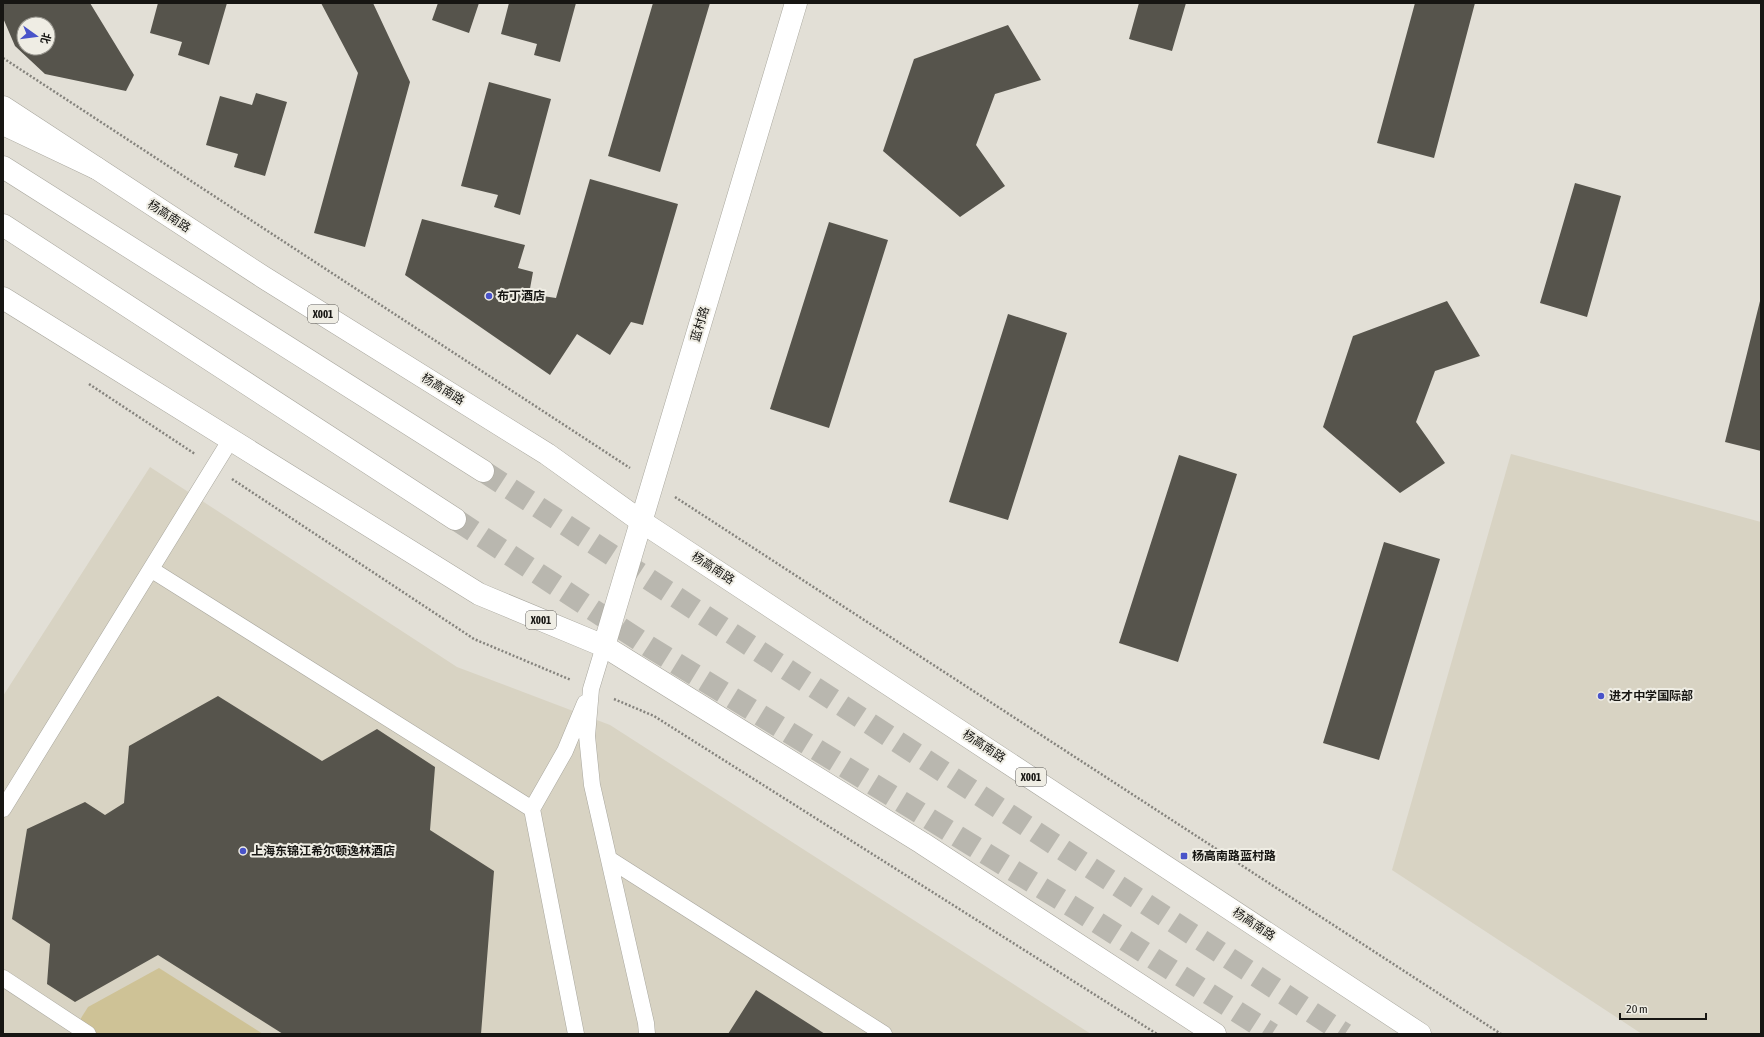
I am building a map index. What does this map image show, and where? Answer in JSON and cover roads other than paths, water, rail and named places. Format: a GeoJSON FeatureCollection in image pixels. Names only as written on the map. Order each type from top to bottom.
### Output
{"type":"FeatureCollection","features":[{"type":"Feature","properties":{"kind":"main road","name":"蓝村路"},"geometry":{"type":"LineString","coordinates":[[604,646],[796,3]]}},
{"type":"Feature","properties":{"kind":"main road","name":"杨高南路"},"geometry":{"type":"LineString","coordinates":[[3,107],[263,277],[548,454],[642,522],[1420,1034]]}},
{"type":"Feature","properties":{"kind":"main road"},"geometry":{"type":"LineString","coordinates":[[3,124],[96,168]]}},
{"type":"Feature","properties":{"kind":"main road"},"geometry":{"type":"LineString","coordinates":[[3,167],[483,471]]}},
{"type":"Feature","properties":{"kind":"main road"},"geometry":{"type":"LineString","coordinates":[[3,225],[455,518]]}},
{"type":"Feature","properties":{"kind":"main road","name":"X001"},"geometry":{"type":"LineString","coordinates":[[3,298],[479,594],[604,646],[922,843],[1215,1034]]}},
{"type":"Feature","properties":{"kind":"lane"},"geometry":{"type":"LineString","coordinates":[[3,809],[152,570],[231,439]]}},
{"type":"Feature","properties":{"kind":"lane"},"geometry":{"type":"LineString","coordinates":[[152,570],[532,809]]}},
{"type":"Feature","properties":{"kind":"lane"},"geometry":{"type":"LineString","coordinates":[[576,1034],[532,809],[565,751],[591,689],[604,646]]}},
{"type":"Feature","properties":{"kind":"lane"},"geometry":{"type":"LineString","coordinates":[[591,689],[587,736],[591,778],[646,1023],[647,1034]]}},
{"type":"Feature","properties":{"kind":"lane"},"geometry":{"type":"LineString","coordinates":[[609,859],[884,1034]]}},
{"type":"Feature","properties":{"kind":"lane"},"geometry":{"type":"LineString","coordinates":[[3,978],[88,1034]]}},
{"type":"Feature","properties":{"kind":"tunnel"},"geometry":{"type":"LineString","coordinates":[[483,471],[1345,1034]]}},
{"type":"Feature","properties":{"kind":"tunnel"},"geometry":{"type":"LineString","coordinates":[[455,519],[648,646],[1076,909],[1272,1034]]}},
{"type":"Feature","properties":{"kind":"place","name":"布丁酒店"},"geometry":{"type":"Point","coordinates":[489,296]}},
{"type":"Feature","properties":{"kind":"place","name":"进才中学国际部"},"geometry":{"type":"Point","coordinates":[1601,696]}},
{"type":"Feature","properties":{"kind":"place","name":"上海东锦江希尔顿逸林酒店"},"geometry":{"type":"Point","coordinates":[243,851]}},
{"type":"Feature","properties":{"kind":"place","name":"杨高南路蓝村路"},"geometry":{"type":"Point","coordinates":[1184,856]}}]}
